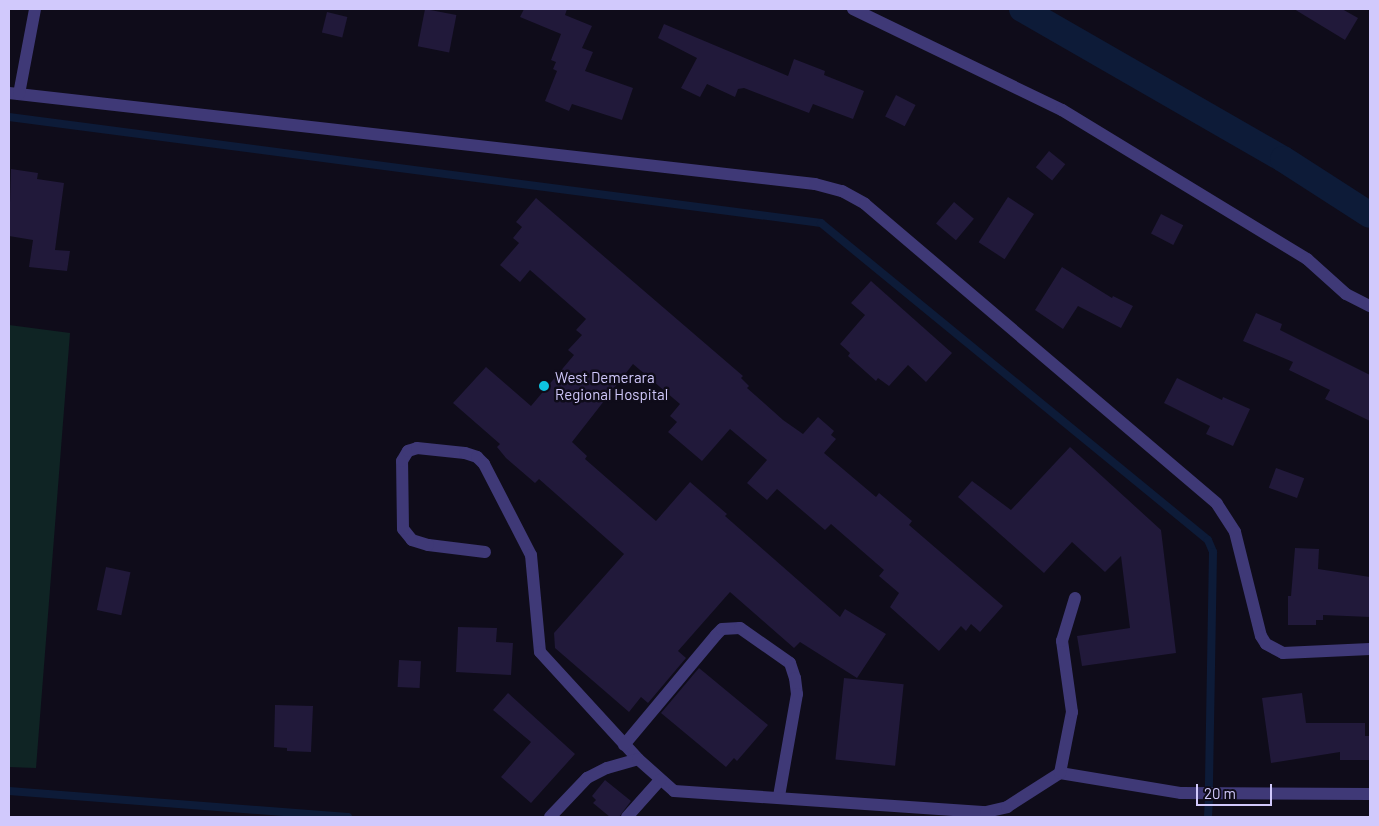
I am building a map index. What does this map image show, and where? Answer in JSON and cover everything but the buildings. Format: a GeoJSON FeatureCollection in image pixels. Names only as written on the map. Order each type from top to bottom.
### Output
{"type":"FeatureCollection","features":[{"type":"Feature","properties":{"kind":"street"},"geometry":{"type":"LineString","coordinates":[[35,9],[14,94],[815,184],[842,191],[865,204],[1218,504],[1235,532],[1259,627],[1266,644],[1283,653],[1370,649]]}},
{"type":"Feature","properties":{"kind":"street"},"geometry":{"type":"LineString","coordinates":[[853,9],[1062,110],[1307,259],[1346,294],[1370,306]]}},
{"type":"Feature","properties":{"kind":"street"},"geometry":{"type":"LineString","coordinates":[[485,552],[428,545],[412,540],[403,530],[402,461],[408,451],[417,448],[465,453],[477,457],[484,464],[532,554],[540,652],[624,745],[660,780],[674,790],[986,812],[1016,803],[1060,773],[1181,793],[1370,794]]}},
{"type":"Feature","properties":{"kind":"street"},"geometry":{"type":"LineString","coordinates":[[1060,773],[1072,712],[1062,641],[1074,598]]}},
{"type":"Feature","properties":{"kind":"street"},"geometry":{"type":"LineString","coordinates":[[624,745],[716,635],[722,629],[740,628],[790,663],[795,678],[797,694],[779,796]]}},
{"type":"Feature","properties":{"kind":"street"},"geometry":{"type":"LineString","coordinates":[[550,817],[561,803],[587,778],[606,768],[638,759]]}},
{"type":"Feature","properties":{"kind":"street"},"geometry":{"type":"LineString","coordinates":[[627,817],[660,780]]}},
{"type":"Feature","properties":{"kind":"green space"},"geometry":{"type":"Polygon","coordinates":[[[9,325],[70,333],[36,768],[9,767],[9,325]]]}},
{"type":"Feature","properties":{"kind":"waterway"},"geometry":{"type":"LineString","coordinates":[[1022,9],[1283,159],[1370,215]]}},
{"type":"Feature","properties":{"kind":"waterway"},"geometry":{"type":"LineString","coordinates":[[9,117],[821,223],[1208,540],[1213,552],[1209,788]]}},
{"type":"Feature","properties":{"kind":"waterway"},"geometry":{"type":"LineString","coordinates":[[9,791],[348,817]]}},
{"type":"Feature","properties":{"kind":"waterway"},"geometry":{"type":"LineString","coordinates":[[1208,817],[1209,799]]}},
{"type":"Feature","properties":{"kind":"place","name":"West Demerara Regional Hospital"},"geometry":{"type":"Point","coordinates":[544,386]}}]}
